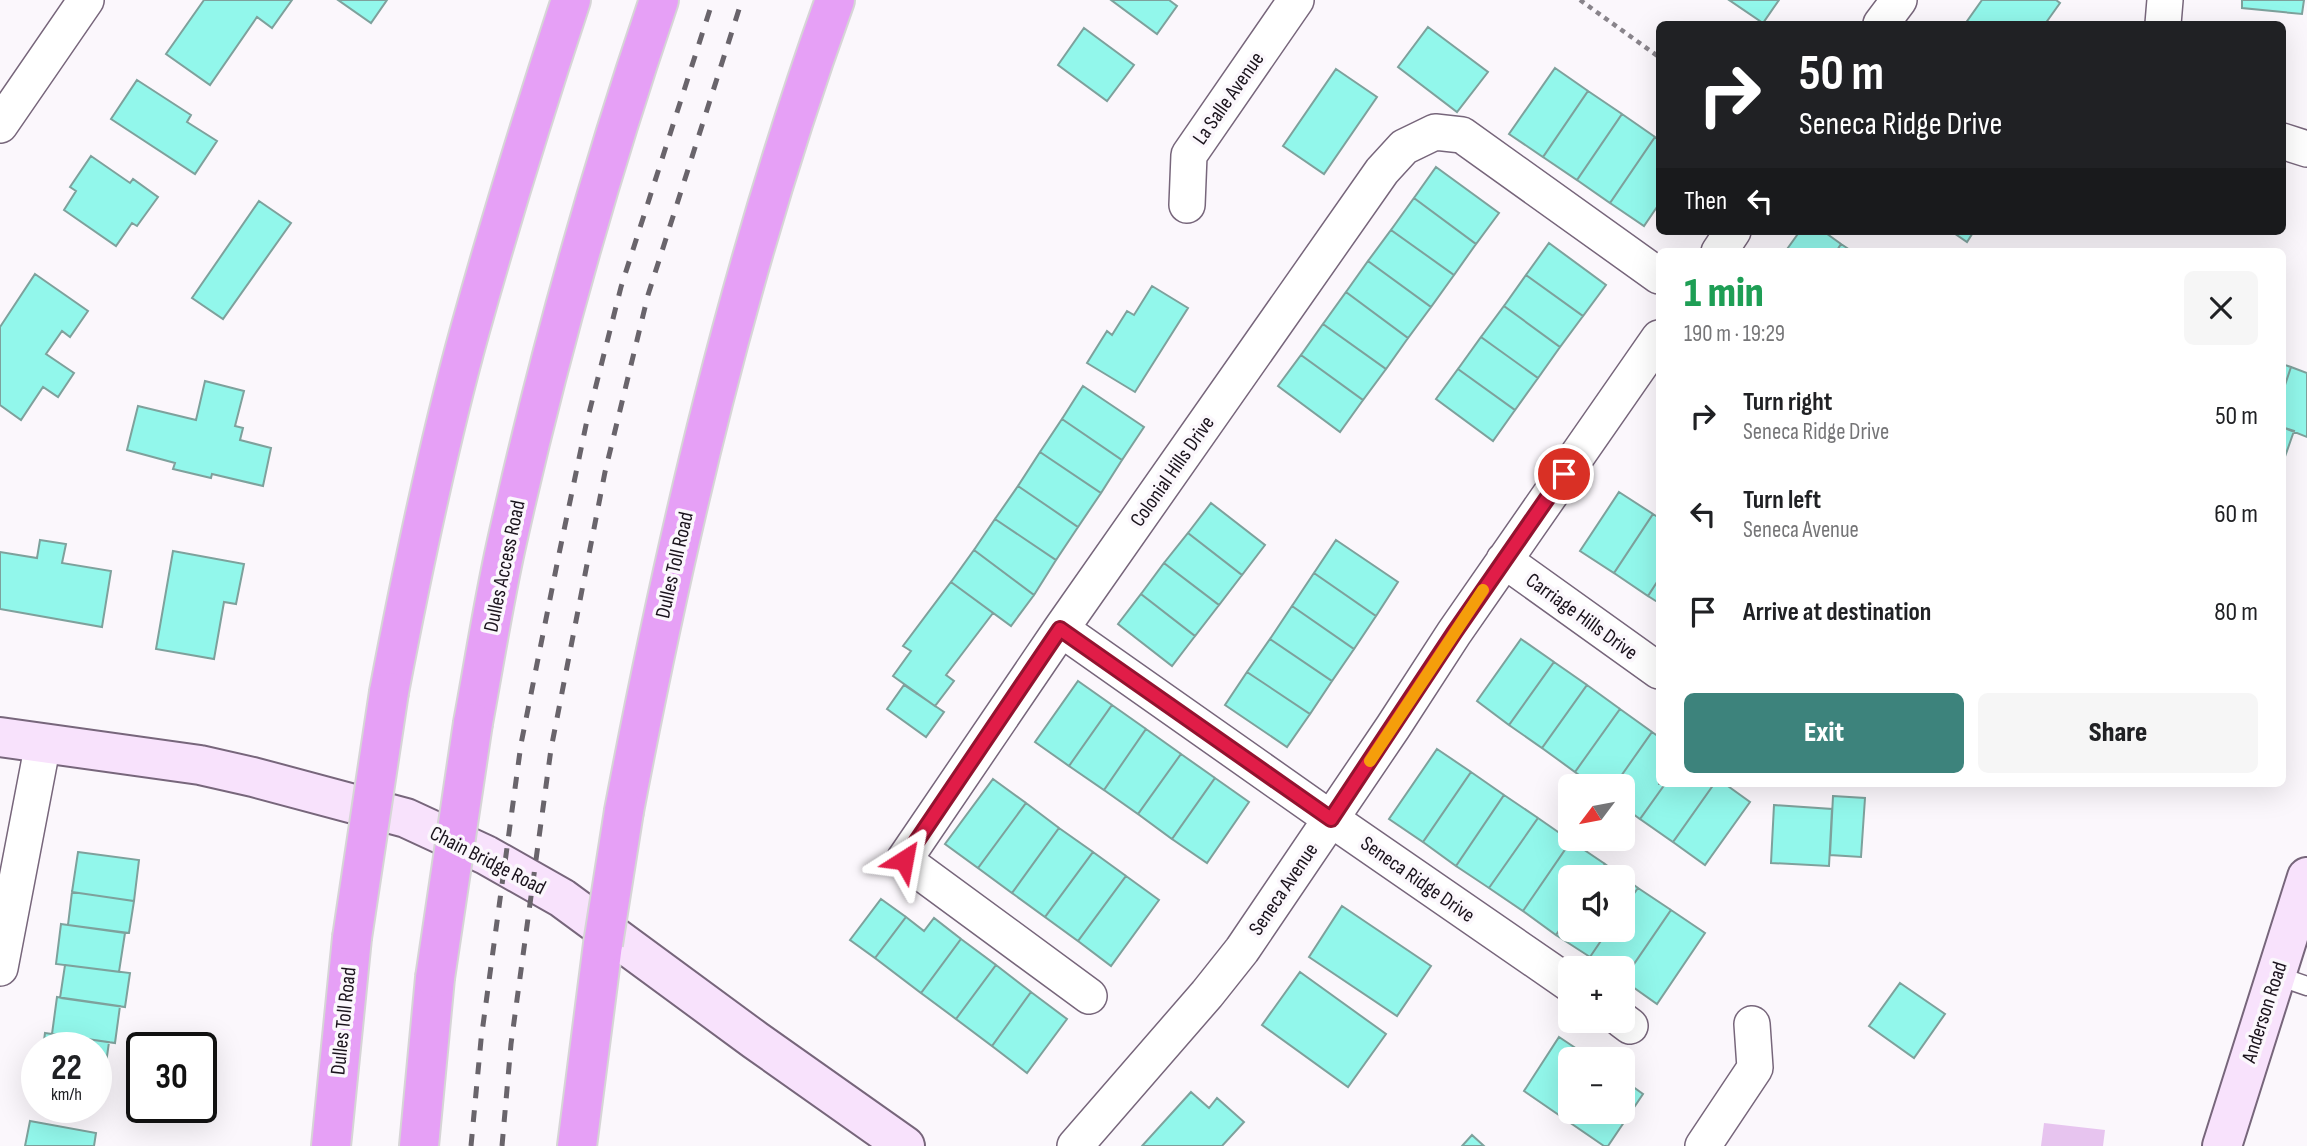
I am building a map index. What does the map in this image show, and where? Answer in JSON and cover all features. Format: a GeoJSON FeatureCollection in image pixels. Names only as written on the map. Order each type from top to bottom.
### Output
{"type":"FeatureCollection","features":[{"type":"Feature","properties":{"kind":"highway","name":"Dulles Toll Road"},"geometry":{"type":"LineString","coordinates":[[331,1146],[352,938],[389,692],[424,523],[469,332],[528,131],[571,0]]}},
{"type":"Feature","properties":{"kind":"highway","name":"Dulles Access Road"},"geometry":{"type":"LineString","coordinates":[[419,1146],[435,978],[472,723],[506,547],[551,357],[597,194],[659,0]]}},
{"type":"Feature","properties":{"kind":"highway","name":"Dulles Toll Road"},"geometry":{"type":"LineString","coordinates":[[592,1078],[603,944],[624,811],[660,627],[703,440],[752,258],[835,0]]}},
{"type":"Feature","properties":{"kind":"highway"},"geometry":{"type":"LineString","coordinates":[[577,1146],[592,1078]]}},
{"type":"Feature","properties":{"kind":"highway"},"geometry":{"type":"LineString","coordinates":[[592,1078],[596,1146]]}},
{"type":"Feature","properties":{"kind":"street"},"geometry":{"type":"LineString","coordinates":[[0,125],[86,0]]}},
{"type":"Feature","properties":{"kind":"street","name":"La Salle Avenue"},"geometry":{"type":"LineString","coordinates":[[1187,205],[1189,155],[1296,0]]}},
{"type":"Feature","properties":{"kind":"street"},"geometry":{"type":"LineString","coordinates":[[1883,21],[1899,0]]}},
{"type":"Feature","properties":{"kind":"street"},"geometry":{"type":"LineString","coordinates":[[2163,21],[2165,0]]}},
{"type":"Feature","properties":{"kind":"street","name":"Colonial Hills Drive"},"geometry":{"type":"LineString","coordinates":[[1089,996],[904,860],[1060,629],[1382,171],[1404,147],[1435,132],[1462,135],[1656,274]]}},
{"type":"Feature","properties":{"kind":"street"},"geometry":{"type":"LineString","coordinates":[[2286,142],[2307,149]]}},
{"type":"Feature","properties":{"kind":"street","name":"Seneca Avenue"},"geometry":{"type":"LineString","coordinates":[[1075,1146],[1242,950],[1454,633],[1656,342]]}},
{"type":"Feature","properties":{"kind":"street","name":"Carriage Hills Drive"},"geometry":{"type":"LineString","coordinates":[[1504,561],[1656,669]]}},
{"type":"Feature","properties":{"kind":"street","name":"Seneca Ridge Drive"},"geometry":{"type":"LineString","coordinates":[[1060,629],[1558,976]]}},
{"type":"Feature","properties":{"kind":"street","name":"Chain Bridge Road"},"geometry":{"type":"LineString","coordinates":[[0,737],[200,765],[406,818],[486,855],[562,898],[905,1146]]}},
{"type":"Feature","properties":{"kind":"street"},"geometry":{"type":"LineString","coordinates":[[0,968],[43,743]]}},
{"type":"Feature","properties":{"kind":"street","name":"Anderson Road"},"geometry":{"type":"LineString","coordinates":[[2221,1146],[2291,981],[2307,877]]}},
{"type":"Feature","properties":{"kind":"street"},"geometry":{"type":"LineString","coordinates":[[1703,1146],[1755,1068],[1752,1024]]}},
{"type":"Feature","properties":{"kind":"path"},"geometry":{"type":"LineString","coordinates":[[1580,0],[1656,55]]}},
{"type":"Feature","properties":{"kind":"shaded area"},"geometry":{"type":"Polygon","coordinates":[[[2044,1123],[2105,1130],[2103,1146],[2041,1146],[2044,1123]]]}},
{"type":"Feature","properties":{"kind":"building"},"geometry":{"type":"Polygon","coordinates":[[[204,0],[292,0],[272,28],[257,17],[210,85],[166,54],[204,0]]]}},
{"type":"Feature","properties":{"kind":"building"},"geometry":{"type":"Polygon","coordinates":[[[338,0],[387,0],[371,23],[338,0]]]}},
{"type":"Feature","properties":{"kind":"building"},"geometry":{"type":"Polygon","coordinates":[[[1111,0],[1169,0],[1177,6],[1157,34],[1111,0]]]}},
{"type":"Feature","properties":{"kind":"building"},"geometry":{"type":"Polygon","coordinates":[[[1729,0],[1779,0],[1764,21],[1760,21],[1729,0]]]}},
{"type":"Feature","properties":{"kind":"building"},"geometry":{"type":"Polygon","coordinates":[[[1982,0],[2056,0],[2060,3],[2047,21],[1967,21],[1982,0]]]}},
{"type":"Feature","properties":{"kind":"building"},"geometry":{"type":"Polygon","coordinates":[[[2242,0],[2304,0],[2302,14],[2242,8],[2242,0]]]}},
{"type":"Feature","properties":{"kind":"building"},"geometry":{"type":"Polygon","coordinates":[[[1428,27],[1488,72],[1457,112],[1398,67],[1428,27]]]}},
{"type":"Feature","properties":{"kind":"building"},"geometry":{"type":"Polygon","coordinates":[[[1084,28],[1134,65],[1107,101],[1058,65],[1084,28]]]}},
{"type":"Feature","properties":{"kind":"building"},"geometry":{"type":"Polygon","coordinates":[[[1555,68],[1588,91],[1543,157],[1509,134],[1555,68]]]}},
{"type":"Feature","properties":{"kind":"building"},"geometry":{"type":"Polygon","coordinates":[[[1336,69],[1377,97],[1324,174],[1283,146],[1336,69]]]}},
{"type":"Feature","properties":{"kind":"building"},"geometry":{"type":"Polygon","coordinates":[[[137,80],[191,115],[187,122],[217,141],[195,174],[111,119],[137,80]]]}},
{"type":"Feature","properties":{"kind":"building"},"geometry":{"type":"Polygon","coordinates":[[[1588,91],[1622,114],[1577,180],[1543,157],[1588,91]]]}},
{"type":"Feature","properties":{"kind":"building"},"geometry":{"type":"Polygon","coordinates":[[[1622,114],[1655,137],[1610,203],[1577,180],[1622,114]]]}},
{"type":"Feature","properties":{"kind":"building"},"geometry":{"type":"Polygon","coordinates":[[[1655,137],[1656,208],[1644,226],[1610,203],[1655,137]]]}},
{"type":"Feature","properties":{"kind":"building"},"geometry":{"type":"Polygon","coordinates":[[[91,156],[130,183],[133,179],[158,197],[137,226],[132,223],[116,246],[64,210],[76,191],[70,187],[91,156]]]}},
{"type":"Feature","properties":{"kind":"building"},"geometry":{"type":"Polygon","coordinates":[[[1436,167],[1499,213],[1476,244],[1414,198],[1436,167]]]}},
{"type":"Feature","properties":{"kind":"building"},"geometry":{"type":"Polygon","coordinates":[[[1414,198],[1476,244],[1454,275],[1391,230],[1414,198]]]}},
{"type":"Feature","properties":{"kind":"building"},"geometry":{"type":"Polygon","coordinates":[[[259,201],[291,223],[223,319],[192,298],[259,201]]]}},
{"type":"Feature","properties":{"kind":"building"},"geometry":{"type":"Polygon","coordinates":[[[1391,230],[1454,275],[1431,307],[1368,261],[1391,230]]]}},
{"type":"Feature","properties":{"kind":"building"},"geometry":{"type":"Polygon","coordinates":[[[1797,235],[1829,235],[1841,244],[1838,248],[1788,248],[1797,235]]]}},
{"type":"Feature","properties":{"kind":"building"},"geometry":{"type":"Polygon","coordinates":[[[1957,235],[1971,235],[1967,242],[1957,235]]]}},
{"type":"Feature","properties":{"kind":"building"},"geometry":{"type":"Polygon","coordinates":[[[1549,243],[1606,285],[1583,316],[1526,275],[1549,243]]]}},
{"type":"Feature","properties":{"kind":"building"},"geometry":{"type":"Polygon","coordinates":[[[1368,261],[1431,307],[1408,338],[1346,292],[1368,261]]]}},
{"type":"Feature","properties":{"kind":"building"},"geometry":{"type":"Polygon","coordinates":[[[35,274],[88,311],[70,337],[62,331],[46,354],[74,373],[58,397],[43,387],[21,420],[0,405],[0,327],[35,274]]]}},
{"type":"Feature","properties":{"kind":"building"},"geometry":{"type":"Polygon","coordinates":[[[1526,275],[1583,316],[1560,347],[1504,306],[1526,275]]]}},
{"type":"Feature","properties":{"kind":"building"},"geometry":{"type":"Polygon","coordinates":[[[1152,286],[1188,308],[1135,392],[1087,363],[1107,331],[1112,335],[1127,311],[1134,315],[1152,286]]]}},
{"type":"Feature","properties":{"kind":"building"},"geometry":{"type":"Polygon","coordinates":[[[1346,292],[1408,338],[1386,369],[1323,324],[1346,292]]]}},
{"type":"Feature","properties":{"kind":"building"},"geometry":{"type":"Polygon","coordinates":[[[1504,306],[1560,347],[1538,378],[1481,337],[1504,306]]]}},
{"type":"Feature","properties":{"kind":"building"},"geometry":{"type":"Polygon","coordinates":[[[1323,324],[1386,369],[1363,400],[1301,355],[1323,324]]]}},
{"type":"Feature","properties":{"kind":"building"},"geometry":{"type":"Polygon","coordinates":[[[1481,337],[1538,378],[1515,410],[1458,369],[1481,337]]]}},
{"type":"Feature","properties":{"kind":"building"},"geometry":{"type":"Polygon","coordinates":[[[1301,355],[1363,400],[1340,432],[1278,386],[1301,355]]]}},
{"type":"Feature","properties":{"kind":"building"},"geometry":{"type":"Polygon","coordinates":[[[2286,365],[2291,367],[2286,382],[2286,365]]]}},
{"type":"Feature","properties":{"kind":"building"},"geometry":{"type":"Polygon","coordinates":[[[2291,367],[2307,373],[2307,437],[2286,429],[2286,382],[2291,367]]]}},
{"type":"Feature","properties":{"kind":"building"},"geometry":{"type":"Polygon","coordinates":[[[1458,369],[1515,410],[1493,441],[1436,399],[1458,369]]]}},
{"type":"Feature","properties":{"kind":"building"},"geometry":{"type":"Polygon","coordinates":[[[205,381],[244,391],[235,426],[243,428],[240,440],[271,448],[263,486],[212,474],[211,478],[173,469],[175,463],[127,450],[138,406],[196,420],[205,381]]]}},
{"type":"Feature","properties":{"kind":"building"},"geometry":{"type":"Polygon","coordinates":[[[1083,386],[1144,427],[1122,460],[1062,419],[1083,386]]]}},
{"type":"Feature","properties":{"kind":"building"},"geometry":{"type":"Polygon","coordinates":[[[1062,419],[1122,460],[1101,493],[1040,452],[1062,419]]]}},
{"type":"Feature","properties":{"kind":"building"},"geometry":{"type":"Polygon","coordinates":[[[2286,428],[2294,431],[2286,454],[2286,428]]]}},
{"type":"Feature","properties":{"kind":"building"},"geometry":{"type":"Polygon","coordinates":[[[1040,452],[1101,493],[1078,527],[1018,486],[1040,452]]]}},
{"type":"Feature","properties":{"kind":"building"},"geometry":{"type":"Polygon","coordinates":[[[1018,486],[1078,527],[1056,560],[995,519],[1018,486]]]}},
{"type":"Feature","properties":{"kind":"building"},"geometry":{"type":"Polygon","coordinates":[[[1619,492],[1653,514],[1614,573],[1580,551],[1619,492]]]}},
{"type":"Feature","properties":{"kind":"building"},"geometry":{"type":"Polygon","coordinates":[[[1211,503],[1265,545],[1242,575],[1188,533],[1211,503]]]}},
{"type":"Feature","properties":{"kind":"building"},"geometry":{"type":"Polygon","coordinates":[[[1653,514],[1656,516],[1656,584],[1648,596],[1614,573],[1653,514]]]}},
{"type":"Feature","properties":{"kind":"building"},"geometry":{"type":"Polygon","coordinates":[[[995,519],[1056,560],[1034,595],[974,550],[995,519]]]}},
{"type":"Feature","properties":{"kind":"building"},"geometry":{"type":"Polygon","coordinates":[[[1188,533],[1242,575],[1219,605],[1164,563],[1188,533]]]}},
{"type":"Feature","properties":{"kind":"building"},"geometry":{"type":"Polygon","coordinates":[[[40,540],[66,544],[62,563],[111,571],[102,627],[0,609],[0,552],[37,558],[40,540]]]}},
{"type":"Feature","properties":{"kind":"building"},"geometry":{"type":"Polygon","coordinates":[[[1336,540],[1398,582],[1376,616],[1314,573],[1336,540]]]}},
{"type":"Feature","properties":{"kind":"building"},"geometry":{"type":"Polygon","coordinates":[[[974,550],[1034,595],[1011,626],[951,582],[974,550]]]}},
{"type":"Feature","properties":{"kind":"building"},"geometry":{"type":"Polygon","coordinates":[[[173,551],[244,564],[236,604],[224,602],[214,659],[156,649],[173,551]]]}},
{"type":"Feature","properties":{"kind":"building"},"geometry":{"type":"Polygon","coordinates":[[[1164,563],[1219,605],[1195,636],[1141,594],[1164,563]]]}},
{"type":"Feature","properties":{"kind":"building"},"geometry":{"type":"Polygon","coordinates":[[[1314,573],[1376,616],[1354,649],[1292,606],[1314,573]]]}},
{"type":"Feature","properties":{"kind":"building"},"geometry":{"type":"Polygon","coordinates":[[[951,582],[993,613],[946,675],[954,681],[935,706],[893,676],[911,651],[903,646],[951,582]]]}},
{"type":"Feature","properties":{"kind":"building"},"geometry":{"type":"Polygon","coordinates":[[[1656,584],[1656,601],[1648,596],[1656,584]]]}},
{"type":"Feature","properties":{"kind":"building"},"geometry":{"type":"Polygon","coordinates":[[[1141,594],[1195,636],[1172,666],[1118,624],[1141,594]]]}},
{"type":"Feature","properties":{"kind":"building"},"geometry":{"type":"Polygon","coordinates":[[[1292,606],[1354,649],[1332,681],[1270,639],[1292,606]]]}},
{"type":"Feature","properties":{"kind":"building"},"geometry":{"type":"Polygon","coordinates":[[[1270,639],[1332,681],[1310,714],[1247,672],[1270,639]]]}},
{"type":"Feature","properties":{"kind":"building"},"geometry":{"type":"Polygon","coordinates":[[[1521,639],[1554,662],[1509,725],[1477,701],[1521,639]]]}},
{"type":"Feature","properties":{"kind":"building"},"geometry":{"type":"Polygon","coordinates":[[[1554,662],[1587,685],[1542,748],[1509,725],[1554,662]]]}},
{"type":"Feature","properties":{"kind":"building"},"geometry":{"type":"Polygon","coordinates":[[[1247,672],[1310,714],[1287,747],[1225,705],[1247,672]]]}},
{"type":"Feature","properties":{"kind":"building"},"geometry":{"type":"Polygon","coordinates":[[[1078,681],[1112,705],[1069,766],[1035,742],[1078,681]]]}},
{"type":"Feature","properties":{"kind":"building"},"geometry":{"type":"Polygon","coordinates":[[[904,685],[944,712],[926,737],[887,709],[904,685]]]}},
{"type":"Feature","properties":{"kind":"building"},"geometry":{"type":"Polygon","coordinates":[[[1587,685],[1620,709],[1575,772],[1542,748],[1587,685]]]}},
{"type":"Feature","properties":{"kind":"building"},"geometry":{"type":"Polygon","coordinates":[[[1112,705],[1146,729],[1104,790],[1069,766],[1112,705]]]}},
{"type":"Feature","properties":{"kind":"building"},"geometry":{"type":"Polygon","coordinates":[[[1620,709],[1652,732],[1622,774],[1575,772],[1620,709]]]}},
{"type":"Feature","properties":{"kind":"building"},"geometry":{"type":"Polygon","coordinates":[[[1146,729],[1181,754],[1138,814],[1104,790],[1146,729]]]}},
{"type":"Feature","properties":{"kind":"building"},"geometry":{"type":"Polygon","coordinates":[[[1652,732],[1656,735],[1656,787],[1663,787],[1640,819],[1635,815],[1635,774],[1622,774],[1652,732]]]}},
{"type":"Feature","properties":{"kind":"building"},"geometry":{"type":"Polygon","coordinates":[[[1437,749],[1471,772],[1423,842],[1389,819],[1437,749]]]}},
{"type":"Feature","properties":{"kind":"building"},"geometry":{"type":"Polygon","coordinates":[[[1181,754],[1215,778],[1172,839],[1138,814],[1181,754]]]}},
{"type":"Feature","properties":{"kind":"building"},"geometry":{"type":"Polygon","coordinates":[[[1471,772],[1504,795],[1456,866],[1423,842],[1471,772]]]}},
{"type":"Feature","properties":{"kind":"building"},"geometry":{"type":"Polygon","coordinates":[[[1215,778],[1249,802],[1207,863],[1172,839],[1215,778]]]}},
{"type":"Feature","properties":{"kind":"building"},"geometry":{"type":"Polygon","coordinates":[[[993,779],[1026,803],[978,868],[945,844],[993,779]]]}},
{"type":"Feature","properties":{"kind":"building"},"geometry":{"type":"Polygon","coordinates":[[[1663,787],[1712,787],[1673,842],[1640,819],[1663,787]]]}},
{"type":"Feature","properties":{"kind":"building"},"geometry":{"type":"Polygon","coordinates":[[[1712,787],[1729,787],[1750,802],[1705,865],[1673,842],[1712,787]]]}},
{"type":"Feature","properties":{"kind":"building"},"geometry":{"type":"Polygon","coordinates":[[[1504,795],[1538,818],[1489,888],[1456,866],[1504,795]]]}},
{"type":"Feature","properties":{"kind":"building"},"geometry":{"type":"Polygon","coordinates":[[[1833,796],[1865,798],[1861,857],[1830,855],[1833,796]]]}},
{"type":"Feature","properties":{"kind":"building"},"geometry":{"type":"Polygon","coordinates":[[[1026,803],[1059,828],[1012,893],[978,868],[1026,803]]]}},
{"type":"Feature","properties":{"kind":"building"},"geometry":{"type":"Polygon","coordinates":[[[1774,805],[1832,809],[1829,866],[1771,863],[1774,805]]]}},
{"type":"Feature","properties":{"kind":"building"},"geometry":{"type":"Polygon","coordinates":[[[1538,818],[1558,832],[1558,851],[1564,851],[1523,911],[1489,888],[1538,818]]]}},
{"type":"Feature","properties":{"kind":"building"},"geometry":{"type":"Polygon","coordinates":[[[1059,828],[1093,852],[1045,917],[1012,893],[1059,828]]]}},
{"type":"Feature","properties":{"kind":"building"},"geometry":{"type":"Polygon","coordinates":[[[1564,851],[1586,851],[1605,864],[1558,865],[1556,935],[1523,911],[1564,851]]]}},
{"type":"Feature","properties":{"kind":"building"},"geometry":{"type":"Polygon","coordinates":[[[78,852],[139,860],[134,901],[72,892],[78,852]]]}},
{"type":"Feature","properties":{"kind":"building"},"geometry":{"type":"Polygon","coordinates":[[[1093,852],[1126,876],[1078,941],[1045,917],[1093,852]]]}},
{"type":"Feature","properties":{"kind":"building"},"geometry":{"type":"Polygon","coordinates":[[[1126,876],[1159,900],[1111,966],[1078,941],[1126,876]]]}},
{"type":"Feature","properties":{"kind":"building"},"geometry":{"type":"Polygon","coordinates":[[[1638,888],[1671,910],[1635,962],[1635,956],[1591,956],[1600,942],[1635,942],[1635,892],[1638,888]]]}},
{"type":"Feature","properties":{"kind":"building"},"geometry":{"type":"Polygon","coordinates":[[[72,892],[134,901],[129,933],[68,925],[72,892]]]}},
{"type":"Feature","properties":{"kind":"building"},"geometry":{"type":"Polygon","coordinates":[[[881,899],[906,917],[875,958],[850,940],[881,899]]]}},
{"type":"Feature","properties":{"kind":"building"},"geometry":{"type":"Polygon","coordinates":[[[1342,906],[1431,966],[1397,1016],[1309,957],[1342,906]]]}},
{"type":"Feature","properties":{"kind":"building"},"geometry":{"type":"Polygon","coordinates":[[[1671,910],[1705,933],[1657,1004],[1635,988],[1635,962],[1671,910]]]}},
{"type":"Feature","properties":{"kind":"building"},"geometry":{"type":"Polygon","coordinates":[[[906,917],[924,931],[934,918],[961,939],[921,993],[875,958],[906,917]]]}},
{"type":"Feature","properties":{"kind":"building"},"geometry":{"type":"Polygon","coordinates":[[[61,924],[125,933],[119,972],[56,964],[61,924]]]}},
{"type":"Feature","properties":{"kind":"building"},"geometry":{"type":"Polygon","coordinates":[[[961,939],[996,965],[956,1019],[921,993],[961,939]]]}},
{"type":"Feature","properties":{"kind":"building"},"geometry":{"type":"Polygon","coordinates":[[[1567,942],[1600,942],[1588,956],[1567,942]]]}},
{"type":"Feature","properties":{"kind":"building"},"geometry":{"type":"Polygon","coordinates":[[[65,965],[130,973],[125,1007],[60,998],[65,965]]]}},
{"type":"Feature","properties":{"kind":"building"},"geometry":{"type":"Polygon","coordinates":[[[996,965],[1031,992],[992,1046],[956,1019],[996,965]]]}},
{"type":"Feature","properties":{"kind":"building"},"geometry":{"type":"Polygon","coordinates":[[[1300,972],[1386,1034],[1348,1087],[1262,1025],[1300,972]]]}},
{"type":"Feature","properties":{"kind":"building"},"geometry":{"type":"Polygon","coordinates":[[[1900,983],[1945,1014],[1914,1058],[1869,1026],[1900,983]]]}},
{"type":"Feature","properties":{"kind":"building"},"geometry":{"type":"Polygon","coordinates":[[[1031,992],[1067,1019],[1027,1073],[992,1046],[1031,992]]]}},
{"type":"Feature","properties":{"kind":"building"},"geometry":{"type":"Polygon","coordinates":[[[57,997],[120,1006],[115,1043],[112,1043],[112,1032],[52,1032],[57,997]]]}},
{"type":"Feature","properties":{"kind":"building"},"geometry":{"type":"Polygon","coordinates":[[[1559,1037],[1574,1047],[1558,1047],[1558,1114],[1524,1091],[1559,1037]]]}},
{"type":"Feature","properties":{"kind":"building"},"geometry":{"type":"Polygon","coordinates":[[[1635,1088],[1643,1094],[1635,1106],[1635,1088]]]}},
{"type":"Feature","properties":{"kind":"building"},"geometry":{"type":"Polygon","coordinates":[[[1191,1092],[1209,1108],[1217,1098],[1244,1122],[1222,1146],[1142,1146],[1191,1092]]]}},
{"type":"Feature","properties":{"kind":"building"},"geometry":{"type":"Polygon","coordinates":[[[30,1123],[96,1133],[94,1146],[25,1146],[30,1123]]]}},
{"type":"Feature","properties":{"kind":"building"},"geometry":{"type":"Polygon","coordinates":[[[1572,1124],[1623,1124],[1608,1146],[1572,1124]]]}},
{"type":"Feature","properties":{"kind":"building"},"geometry":{"type":"Polygon","coordinates":[[[1472,1135],[1484,1146],[1462,1146],[1472,1135]]]}},
{"type":"Feature","properties":{"kind":"railway"},"geometry":{"type":"LineString","coordinates":[[471,1146],[481,1040],[521,744],[586,425],[621,287],[713,0]]}},
{"type":"Feature","properties":{"kind":"railway"},"geometry":{"type":"LineString","coordinates":[[502,1146],[511,1044],[551,749],[605,472],[648,295],[742,0]]}},
{"type":"Feature","properties":{"kind":"slow traffic"},"geometry":{"type":"LineString","coordinates":[[1370,761],[1483,590]]}},
{"type":"Feature","properties":{"kind":"route"},"geometry":{"type":"LineString","coordinates":[[904,860],[1060,629],[1331,819],[1454,633],[1564,474]]}}]}
